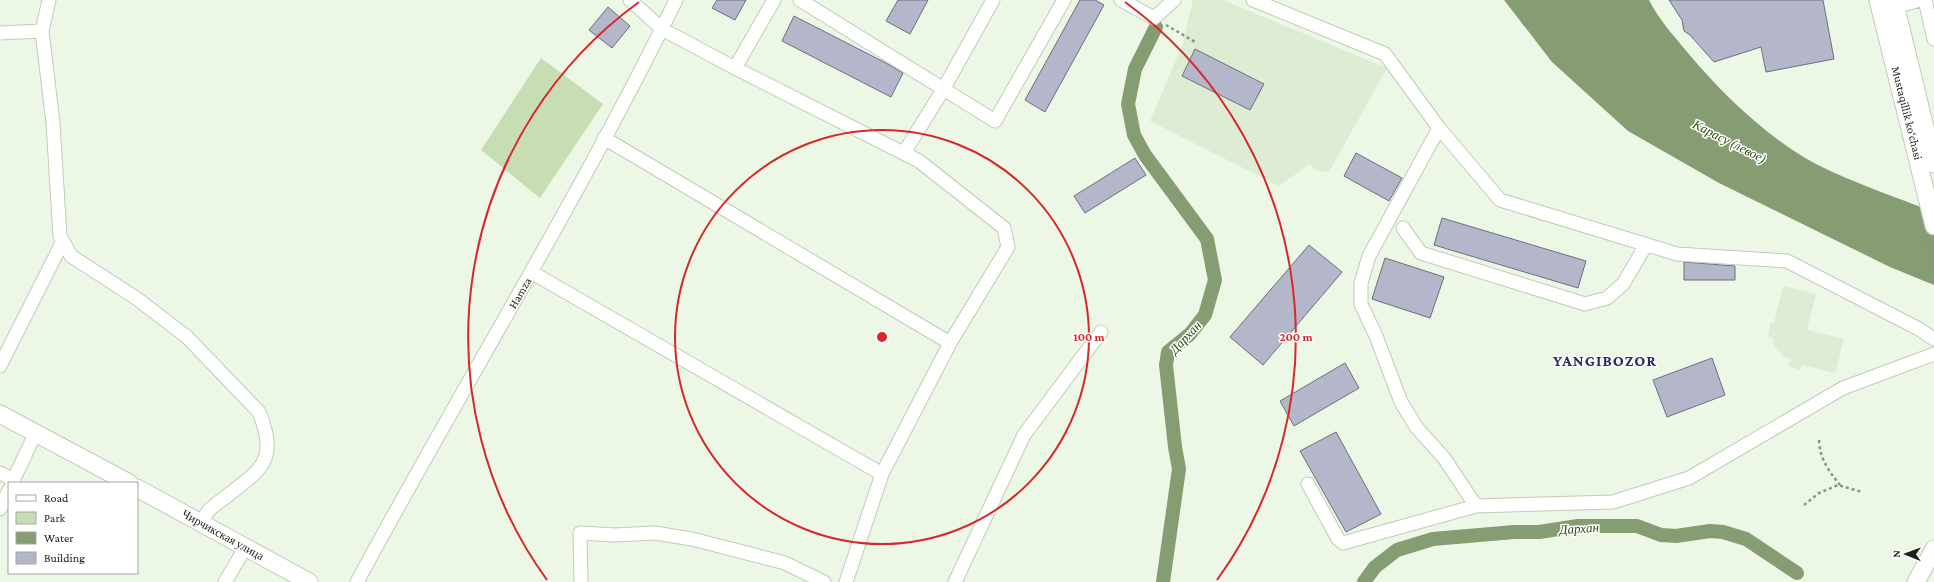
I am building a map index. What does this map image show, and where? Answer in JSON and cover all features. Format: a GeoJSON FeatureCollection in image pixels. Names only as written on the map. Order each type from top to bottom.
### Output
{"type":"FeatureCollection","features":[{"type":"Feature","properties":{"kind":"main road","name":"Mustaqillik ko‘chasi"},"geometry":{"type":"LineString","coordinates":[[1878,0],[1934,226]]}},
{"type":"Feature","properties":{"kind":"main road","name":"Mustaqillik ko‘chasi"},"geometry":{"type":"LineString","coordinates":[[1894,4],[1934,164]]}},
{"type":"Feature","properties":{"kind":"main road"},"geometry":{"type":"LineString","coordinates":[[0,414],[127,482]]}},
{"type":"Feature","properties":{"kind":"main road","name":"Чирчикская улица"},"geometry":{"type":"LineString","coordinates":[[138,489],[309,582]]}},
{"type":"Feature","properties":{"kind":"main road"},"geometry":{"type":"LineString","coordinates":[[1916,582],[1934,549]]}},
{"type":"Feature","properties":{"kind":"street"},"geometry":{"type":"LineString","coordinates":[[49,0],[42,31],[53,123],[60,236],[71,256],[136,298],[187,337],[259,412],[267,438],[266,457],[263,464],[206,512],[201,523]]}},
{"type":"Feature","properties":{"kind":"street"},"geometry":{"type":"LineString","coordinates":[[630,0],[662,29],[735,68],[919,161],[1004,228],[1008,248],[950,343],[882,474],[846,582]]}},
{"type":"Feature","properties":{"kind":"street","name":"Hamza"},"geometry":{"type":"LineString","coordinates":[[357,582],[409,486],[532,272],[676,0]]}},
{"type":"Feature","properties":{"kind":"street"},"geometry":{"type":"LineString","coordinates":[[735,68],[774,0]]}},
{"type":"Feature","properties":{"kind":"street"},"geometry":{"type":"LineString","coordinates":[[800,0],[995,121],[1064,0]]}},
{"type":"Feature","properties":{"kind":"street"},"geometry":{"type":"LineString","coordinates":[[907,154],[993,0]]}},
{"type":"Feature","properties":{"kind":"street"},"geometry":{"type":"LineString","coordinates":[[1122,0],[1154,18],[1174,0]]}},
{"type":"Feature","properties":{"kind":"street"},"geometry":{"type":"LineString","coordinates":[[1253,0],[1385,54],[1439,128],[1500,200],[1677,254],[1787,261],[1919,329],[1934,339]]}},
{"type":"Feature","properties":{"kind":"street"},"geometry":{"type":"LineString","coordinates":[[1894,4],[1920,0]]}},
{"type":"Feature","properties":{"kind":"street"},"geometry":{"type":"LineString","coordinates":[[1925,0],[1934,38]]}},
{"type":"Feature","properties":{"kind":"street"},"geometry":{"type":"LineString","coordinates":[[0,33],[42,31]]}},
{"type":"Feature","properties":{"kind":"street"},"geometry":{"type":"LineString","coordinates":[[1439,128],[1369,256],[1361,283],[1361,304],[1376,336],[1401,402],[1417,428],[1444,458],[1476,506]]}},
{"type":"Feature","properties":{"kind":"street"},"geometry":{"type":"LineString","coordinates":[[604,138],[950,343]]}},
{"type":"Feature","properties":{"kind":"street"},"geometry":{"type":"LineString","coordinates":[[1403,228],[1421,253],[1585,304],[1607,298],[1623,284],[1646,245]]}},
{"type":"Feature","properties":{"kind":"street"},"geometry":{"type":"LineString","coordinates":[[0,366],[63,241]]}},
{"type":"Feature","properties":{"kind":"street"},"geometry":{"type":"LineString","coordinates":[[532,272],[882,474]]}},
{"type":"Feature","properties":{"kind":"street"},"geometry":{"type":"LineString","coordinates":[[955,582],[1024,435],[1101,332]]}},
{"type":"Feature","properties":{"kind":"street"},"geometry":{"type":"LineString","coordinates":[[1308,484],[1338,539],[1344,543],[1476,506],[1614,502],[1689,478],[1843,388],[1934,354]]}},
{"type":"Feature","properties":{"kind":"street"},"geometry":{"type":"LineString","coordinates":[[13,482],[36,432]]}},
{"type":"Feature","properties":{"kind":"street"},"geometry":{"type":"LineString","coordinates":[[0,473],[10,482]]}},
{"type":"Feature","properties":{"kind":"street"},"geometry":{"type":"LineString","coordinates":[[0,509],[8,492]]}},
{"type":"Feature","properties":{"kind":"street"},"geometry":{"type":"LineString","coordinates":[[581,582],[580,533],[615,535],[654,533],[692,539],[785,563],[824,582]]}},
{"type":"Feature","properties":{"kind":"street"},"geometry":{"type":"LineString","coordinates":[[225,582],[245,548]]}},
{"type":"Feature","properties":{"kind":"path"},"geometry":{"type":"LineString","coordinates":[[1154,18],[1196,43]]}},
{"type":"Feature","properties":{"kind":"path"},"geometry":{"type":"LineString","coordinates":[[1819,440],[1820,453],[1829,471],[1840,486]]}},
{"type":"Feature","properties":{"kind":"path"},"geometry":{"type":"LineString","coordinates":[[1804,505],[1819,492],[1838,485],[1862,492]]}},
{"type":"Feature","properties":{"kind":"shaded area"},"geometry":{"type":"Polygon","coordinates":[[[1193,0],[1223,0],[1387,68],[1329,172],[1315,170],[1310,164],[1279,186],[1150,121],[1182,46],[1193,0]]]}},
{"type":"Feature","properties":{"kind":"shaded area"},"geometry":{"type":"Polygon","coordinates":[[[1783,286],[1816,294],[1807,330],[1844,339],[1835,373],[1802,365],[1801,370],[1788,366],[1790,359],[1784,357],[1773,344],[1774,338],[1768,336],[1771,322],[1774,323],[1783,286]]]}},
{"type":"Feature","properties":{"kind":"green space"},"geometry":{"type":"Polygon","coordinates":[[[541,58],[603,104],[540,198],[481,150],[541,58]]]}},
{"type":"Feature","properties":{"kind":"water","name":"Карасу (левое)"},"geometry":{"type":"Polygon","coordinates":[[[1504,0],[1649,0],[1667,28],[1701,69],[1731,100],[1781,142],[1798,154],[1830,171],[1934,212],[1934,285],[1890,267],[1719,183],[1628,131],[1552,62],[1504,0]]]}},
{"type":"Feature","properties":{"kind":"building"},"geometry":{"type":"Polygon","coordinates":[[[717,0],[746,0],[735,20],[712,8],[717,0]]]}},
{"type":"Feature","properties":{"kind":"building"},"geometry":{"type":"Polygon","coordinates":[[[898,0],[928,0],[910,34],[886,21],[898,0]]]}},
{"type":"Feature","properties":{"kind":"building"},"geometry":{"type":"Polygon","coordinates":[[[1080,0],[1095,0],[1104,5],[1045,112],[1025,100],[1080,0]]]}},
{"type":"Feature","properties":{"kind":"building"},"geometry":{"type":"Polygon","coordinates":[[[1669,0],[1823,0],[1834,59],[1766,72],[1761,47],[1714,62],[1690,35],[1684,31],[1682,20],[1669,0]]]}},
{"type":"Feature","properties":{"kind":"building"},"geometry":{"type":"Polygon","coordinates":[[[608,7],[630,26],[612,48],[589,30],[608,7]]]}},
{"type":"Feature","properties":{"kind":"building"},"geometry":{"type":"Polygon","coordinates":[[[794,16],[903,73],[891,97],[782,41],[794,16]]]}},
{"type":"Feature","properties":{"kind":"building"},"geometry":{"type":"Polygon","coordinates":[[[1195,49],[1264,84],[1250,110],[1182,76],[1195,49]]]}},
{"type":"Feature","properties":{"kind":"building"},"geometry":{"type":"Polygon","coordinates":[[[1356,153],[1402,178],[1389,201],[1344,176],[1356,153]]]}},
{"type":"Feature","properties":{"kind":"building"},"geometry":{"type":"Polygon","coordinates":[[[1135,158],[1146,175],[1085,213],[1074,196],[1135,158]]]}},
{"type":"Feature","properties":{"kind":"building"},"geometry":{"type":"Polygon","coordinates":[[[1442,218],[1586,261],[1578,288],[1434,245],[1442,218]]]}},
{"type":"Feature","properties":{"kind":"building"},"geometry":{"type":"Polygon","coordinates":[[[1309,245],[1342,272],[1263,365],[1230,337],[1309,245]]]}},
{"type":"Feature","properties":{"kind":"building"},"geometry":{"type":"Polygon","coordinates":[[[1385,258],[1444,277],[1430,318],[1372,299],[1385,258]]]}},
{"type":"Feature","properties":{"kind":"building"},"geometry":{"type":"Polygon","coordinates":[[[1684,262],[1735,266],[1735,280],[1684,280],[1684,262]]]}},
{"type":"Feature","properties":{"kind":"building"},"geometry":{"type":"Polygon","coordinates":[[[1712,358],[1725,395],[1667,417],[1653,380],[1712,358]]]}},
{"type":"Feature","properties":{"kind":"building"},"geometry":{"type":"Polygon","coordinates":[[[1345,363],[1359,388],[1294,426],[1280,401],[1345,363]]]}},
{"type":"Feature","properties":{"kind":"building"},"geometry":{"type":"Polygon","coordinates":[[[1336,432],[1381,514],[1346,532],[1300,451],[1336,432]]]}},
{"type":"Feature","properties":{"kind":"waterway","name":"Дархан"},"geometry":{"type":"LineString","coordinates":[[1156,27],[1135,69],[1128,104],[1134,135],[1145,155],[1207,239],[1215,280],[1205,315],[1190,334],[1168,352],[1166,365],[1175,447],[1179,469],[1163,582]]}},
{"type":"Feature","properties":{"kind":"waterway","name":"Дархан"},"geometry":{"type":"LineString","coordinates":[[1364,582],[1375,567],[1397,550],[1433,539],[1514,532],[1539,532],[1578,526],[1637,526],[1661,535],[1676,536],[1710,531],[1723,532],[1746,539],[1797,573]]}},
{"type":"Feature","properties":{"kind":"district","name":"YANGIBOZOR"},"geometry":{"type":"Point","coordinates":[1605,360]}}]}
